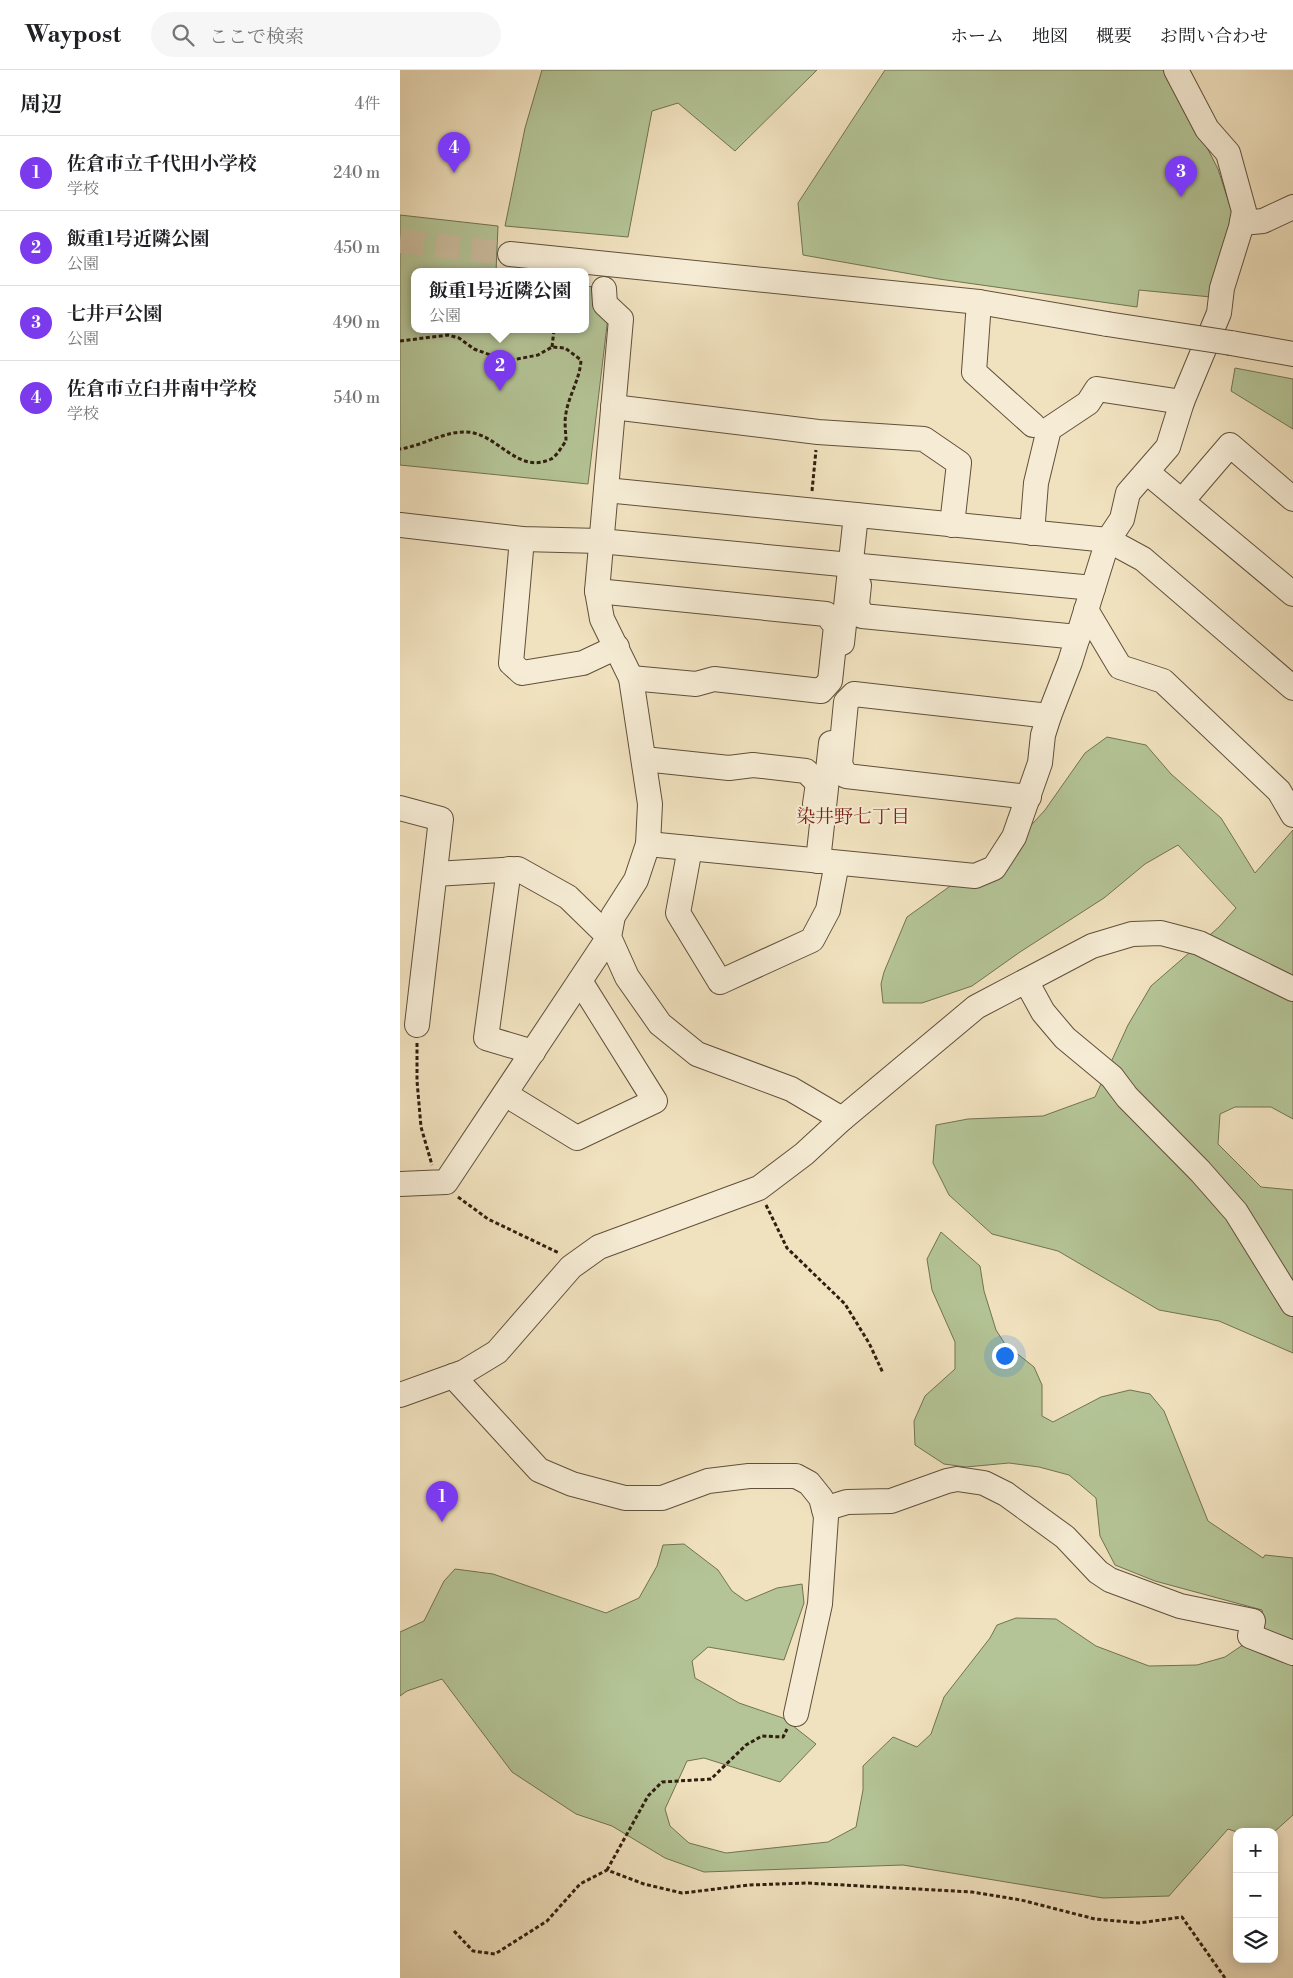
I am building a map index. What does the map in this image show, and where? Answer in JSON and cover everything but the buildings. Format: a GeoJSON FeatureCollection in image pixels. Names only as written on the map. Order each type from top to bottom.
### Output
{"type":"FeatureCollection","features":[{"type":"Feature","properties":{"kind":"street"},"geometry":{"type":"LineString","coordinates":[[648,844],[975,876],[994,868],[1014,837],[1029,796],[1040,763],[1043,734],[1070,662],[1108,540],[1122,519],[1128,493],[1148,473],[1168,447],[1182,402],[1218,313],[1222,288],[1242,222],[1244,211],[1228,153],[1207,129],[1176,70]]}},
{"type":"Feature","properties":{"kind":"street"},"geometry":{"type":"LineString","coordinates":[[1242,222],[1263,222],[1293,207]]}},
{"type":"Feature","properties":{"kind":"street"},"geometry":{"type":"LineString","coordinates":[[510,254],[979,302],[1293,354]]}},
{"type":"Feature","properties":{"kind":"street"},"geometry":{"type":"LineString","coordinates":[[400,1184],[446,1182],[610,937],[613,916],[636,880],[648,844],[650,804],[631,678],[602,619],[597,591],[621,319],[605,304],[604,288]]}},
{"type":"Feature","properties":{"kind":"street"},"geometry":{"type":"LineString","coordinates":[[979,302],[974,372],[1033,425]]}},
{"type":"Feature","properties":{"kind":"street"},"geometry":{"type":"LineString","coordinates":[[1032,532],[1036,483],[1049,429],[1088,403],[1097,389],[1182,402]]}},
{"type":"Feature","properties":{"kind":"street"},"geometry":{"type":"LineString","coordinates":[[613,408],[818,432],[924,439],[959,463],[952,524]]}},
{"type":"Feature","properties":{"kind":"street"},"geometry":{"type":"LineString","coordinates":[[1182,501],[1230,445],[1293,499]]}},
{"type":"Feature","properties":{"kind":"street"},"geometry":{"type":"LineString","coordinates":[[1148,473],[1293,594]]}},
{"type":"Feature","properties":{"kind":"street"},"geometry":{"type":"LineString","coordinates":[[606,490],[1108,540],[1143,559],[1293,688]]}},
{"type":"Feature","properties":{"kind":"street"},"geometry":{"type":"LineString","coordinates":[[821,861],[856,567],[860,515]]}},
{"type":"Feature","properties":{"kind":"street"},"geometry":{"type":"LineString","coordinates":[[400,525],[522,539],[600,541],[856,567],[1089,599]]}},
{"type":"Feature","properties":{"kind":"street"},"geometry":{"type":"LineString","coordinates":[[522,539],[511,664],[522,673],[583,664],[617,647]]}},
{"type":"Feature","properties":{"kind":"street"},"geometry":{"type":"LineString","coordinates":[[856,567],[857,604],[862,616],[1078,637]]}},
{"type":"Feature","properties":{"kind":"street"},"geometry":{"type":"LineString","coordinates":[[597,591],[826,614],[836,626],[830,681],[822,691],[714,679],[696,684],[631,678]]}},
{"type":"Feature","properties":{"kind":"street"},"geometry":{"type":"LineString","coordinates":[[1089,599],[1120,667],[1162,681],[1279,791],[1293,815]]}},
{"type":"Feature","properties":{"kind":"street"},"geometry":{"type":"LineString","coordinates":[[1029,796],[846,776],[840,764],[846,702],[854,694],[1049,716]]}},
{"type":"Feature","properties":{"kind":"street"},"geometry":{"type":"LineString","coordinates":[[644,759],[729,768],[754,765],[806,771],[818,783],[821,861],[828,910],[812,940],[720,982],[678,913],[690,848]]}},
{"type":"Feature","properties":{"kind":"street"},"geometry":{"type":"LineString","coordinates":[[400,808],[441,819],[417,1025]]}},
{"type":"Feature","properties":{"kind":"street"},"geometry":{"type":"LineString","coordinates":[[509,869],[486,1038],[533,1052]]}},
{"type":"Feature","properties":{"kind":"street"},"geometry":{"type":"LineString","coordinates":[[435,874],[518,869],[568,897],[610,937],[627,977],[660,1024],[698,1054],[791,1089],[842,1118]]}},
{"type":"Feature","properties":{"kind":"street"},"geometry":{"type":"LineString","coordinates":[[400,1395],[453,1376],[497,1352],[571,1267],[599,1247],[759,1188],[804,1154],[842,1118],[976,1007],[1092,946],[1132,934],[1161,933],[1199,943],[1293,989]]}},
{"type":"Feature","properties":{"kind":"street"},"geometry":{"type":"LineString","coordinates":[[505,1094],[577,1138],[655,1101],[580,981]]}},
{"type":"Feature","properties":{"kind":"street"},"geometry":{"type":"LineString","coordinates":[[1026,981],[1043,1012],[1060,1031],[1112,1077],[1127,1097],[1200,1171],[1236,1212],[1293,1304]]}},
{"type":"Feature","properties":{"kind":"street"},"geometry":{"type":"LineString","coordinates":[[453,1376],[539,1470],[572,1484],[625,1498],[662,1498],[708,1481],[749,1476],[796,1476],[809,1483],[821,1498],[826,1517],[820,1604],[796,1714]]}},
{"type":"Feature","properties":{"kind":"street"},"geometry":{"type":"LineString","coordinates":[[824,1509],[847,1502],[891,1501],[947,1481],[958,1479],[984,1483],[1006,1494],[1065,1538],[1098,1572],[1110,1580],[1180,1606],[1253,1621],[1250,1636],[1293,1653]]}},
{"type":"Feature","properties":{"kind":"path"},"geometry":{"type":"LineString","coordinates":[[552,347],[554,333]]}},
{"type":"Feature","properties":{"kind":"path"},"geometry":{"type":"LineString","coordinates":[[400,341],[448,335],[459,338],[474,350],[507,361],[538,354],[552,347],[565,348],[581,360],[580,375],[573,387],[565,415],[566,441],[552,458],[533,463],[522,462],[497,445],[469,432],[456,433],[400,450]]}},
{"type":"Feature","properties":{"kind":"path"},"geometry":{"type":"LineString","coordinates":[[810,510],[818,432]]}},
{"type":"Feature","properties":{"kind":"path"},"geometry":{"type":"LineString","coordinates":[[759,1188],[787,1248],[845,1304],[869,1344],[882,1373]]}},
{"type":"Feature","properties":{"kind":"path"},"geometry":{"type":"LineString","coordinates":[[454,1931],[473,1951],[495,1954],[547,1922],[580,1884],[608,1870],[648,1796],[662,1782],[711,1779],[746,1745],[762,1736],[783,1737],[796,1714]]}},
{"type":"Feature","properties":{"kind":"path"},"geometry":{"type":"LineString","coordinates":[[608,1870],[644,1884],[682,1893],[750,1885],[806,1883],[972,1892],[1021,1900],[1095,1919],[1139,1922],[1182,1917],[1226,1978]]}},
{"type":"Feature","properties":{"kind":"green space"},"geometry":{"type":"Polygon","coordinates":[[[542,70],[817,70],[735,151],[678,103],[652,111],[628,237],[505,226],[525,128],[542,70]]]}},
{"type":"Feature","properties":{"kind":"green space"},"geometry":{"type":"Polygon","coordinates":[[[885,70],[1167,70],[1218,169],[1236,225],[1211,297],[1139,290],[1137,307],[939,279],[803,255],[798,203],[885,70]]]}},
{"type":"Feature","properties":{"kind":"green space"},"geometry":{"type":"Polygon","coordinates":[[[400,215],[498,226],[496,268],[411,268],[411,333],[589,333],[589,286],[596,287],[608,317],[588,484],[400,465],[400,215]]]}},
{"type":"Feature","properties":{"kind":"green space"},"geometry":{"type":"Polygon","coordinates":[[[1235,368],[1293,379],[1293,429],[1231,391],[1235,368]]]}},
{"type":"Feature","properties":{"kind":"green space"},"geometry":{"type":"Polygon","coordinates":[[[1107,737],[1146,745],[1171,774],[1221,818],[1255,873],[1293,830],[1293,1119],[1271,1107],[1235,1107],[1220,1114],[1218,1144],[1261,1187],[1293,1190],[1293,1353],[1219,1321],[1159,1310],[1058,1251],[992,1234],[949,1195],[933,1163],[936,1125],[968,1119],[1043,1116],[1095,1097],[1128,1025],[1151,986],[1219,927],[1236,908],[1178,845],[1145,864],[1104,898],[1020,952],[972,986],[922,1003],[883,1003],[881,984],[884,972],[907,917],[967,874],[1003,856],[1045,810],[1085,753],[1107,737]]]}},
{"type":"Feature","properties":{"kind":"green space"},"geometry":{"type":"Polygon","coordinates":[[[941,1232],[980,1266],[984,1291],[996,1330],[1005,1344],[1034,1367],[1042,1385],[1042,1416],[1053,1422],[1101,1397],[1130,1390],[1150,1394],[1164,1411],[1208,1521],[1263,1558],[1265,1555],[1293,1558],[1293,1815],[1278,1828],[1233,1828],[1233,1831],[1228,1829],[1169,1896],[1103,1898],[903,1865],[704,1872],[665,1858],[612,1826],[576,1814],[512,1772],[442,1679],[407,1691],[400,1696],[400,1632],[424,1621],[444,1581],[455,1569],[493,1574],[606,1613],[639,1598],[657,1566],[663,1545],[684,1544],[718,1570],[732,1591],[746,1601],[777,1588],[802,1584],[804,1603],[784,1660],[708,1647],[692,1661],[695,1678],[739,1703],[783,1718],[816,1744],[780,1782],[704,1758],[687,1761],[665,1809],[670,1826],[689,1843],[726,1853],[828,1842],[856,1827],[863,1790],[863,1766],[893,1737],[917,1747],[931,1734],[944,1697],[990,1638],[997,1625],[1016,1618],[1056,1619],[1096,1646],[1149,1666],[1197,1665],[1225,1657],[1265,1630],[1262,1610],[1155,1581],[1115,1565],[1100,1536],[1096,1498],[1069,1475],[1039,1467],[1009,1463],[966,1467],[944,1464],[915,1445],[914,1421],[925,1396],[955,1369],[955,1342],[932,1290],[927,1259],[941,1232]]]}},
{"type":"Feature","properties":{"kind":"tunnel"},"geometry":{"type":"LineString","coordinates":[[400,241],[510,254]]}},
{"type":"Feature","properties":{"kind":"place","name":"佐倉市立臼井南中学校"},"geometry":{"type":"Point","coordinates":[454,173]}},
{"type":"Feature","properties":{"kind":"place","name":"七井戸公園"},"geometry":{"type":"Point","coordinates":[1181,197]}},
{"type":"Feature","properties":{"kind":"place","name":"飯重1号近隣公園"},"geometry":{"type":"Point","coordinates":[500,391]}},
{"type":"Feature","properties":{"kind":"place","name":"佐倉市立千代田小学校"},"geometry":{"type":"Point","coordinates":[442,1522]}},
{"type":"Feature","properties":{"kind":"district","name":"染井野七丁目"},"geometry":{"type":"Point","coordinates":[853,816]}}]}
